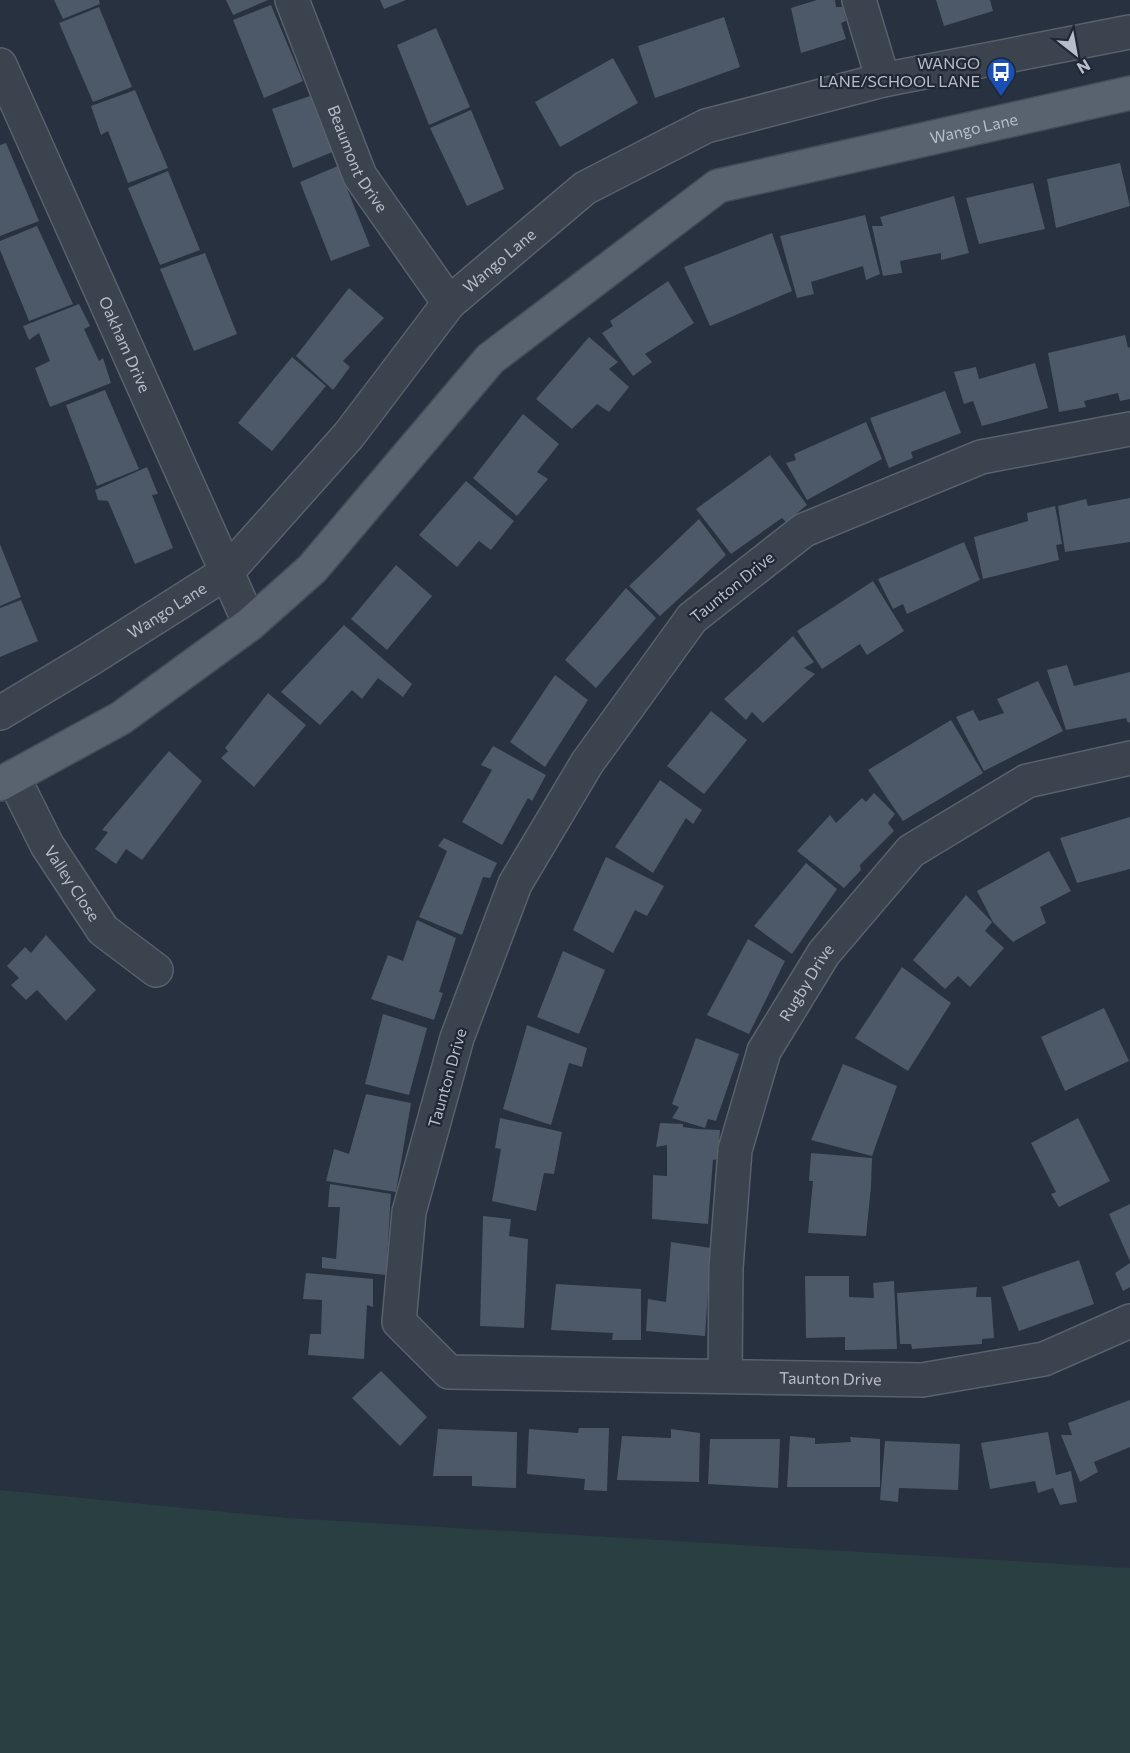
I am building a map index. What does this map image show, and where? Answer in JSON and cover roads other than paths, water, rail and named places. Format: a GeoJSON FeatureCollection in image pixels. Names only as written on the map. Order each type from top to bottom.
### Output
{"type":"FeatureCollection","features":[{"type":"Feature","properties":{"kind":"main road","name":"Wango Lane"},"geometry":{"type":"LineString","coordinates":[[7,780],[121,718],[250,624],[312,569],[490,359],[718,186],[1130,93]]}},
{"type":"Feature","properties":{"kind":"street","name":"Beaumont Drive"},"geometry":{"type":"LineString","coordinates":[[292,0],[360,176],[449,303]]}},
{"type":"Feature","properties":{"kind":"street"},"geometry":{"type":"LineString","coordinates":[[860,0],[883,80]]}},
{"type":"Feature","properties":{"kind":"street","name":"Wango Lane"},"geometry":{"type":"LineString","coordinates":[[0,713],[227,572],[349,435],[449,303],[585,188],[705,126],[883,80],[1130,32]]}},
{"type":"Feature","properties":{"kind":"street","name":"Oakham Drive"},"geometry":{"type":"LineString","coordinates":[[0,65],[250,624]]}},
{"type":"Feature","properties":{"kind":"street","name":"Taunton Drive"},"geometry":{"type":"LineString","coordinates":[[1130,429],[981,457],[804,530],[692,618],[587,763],[515,884],[457,1038],[409,1212],[399,1322],[449,1372],[922,1380],[1044,1359],[1130,1321]]}},
{"type":"Feature","properties":{"kind":"street","name":"Rugby Drive"},"geometry":{"type":"LineString","coordinates":[[725,1376],[726,1268],[735,1150],[764,1051],[824,953],[911,851],[1027,781],[1130,758]]}},
{"type":"Feature","properties":{"kind":"street","name":"Valley Close"},"geometry":{"type":"LineString","coordinates":[[7,780],[103,930],[156,970]]}},
{"type":"Feature","properties":{"kind":"place","name":"WANGO LANE/SCHOOL LANE"},"geometry":{"type":"Point","coordinates":[1001,98]}}]}
